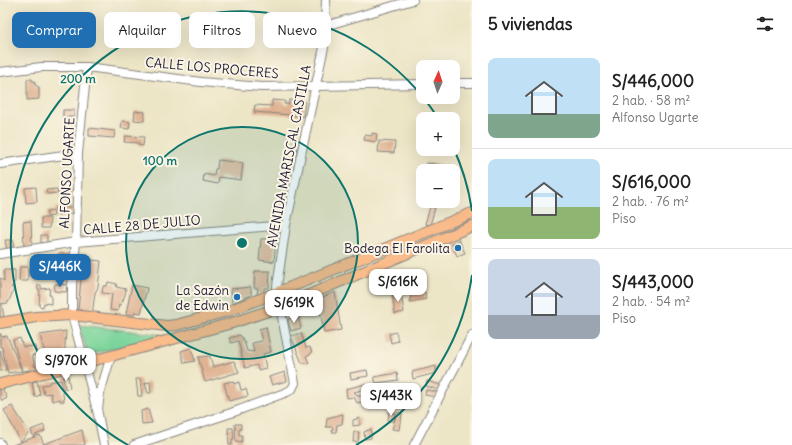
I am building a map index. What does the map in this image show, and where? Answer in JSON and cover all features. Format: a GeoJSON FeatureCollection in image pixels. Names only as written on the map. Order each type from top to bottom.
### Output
{"type":"FeatureCollection","features":[{"type":"Feature","properties":{"kind":"main road"},"geometry":{"type":"LineString","coordinates":[[0,323],[36,317],[72,315],[167,326],[176,325],[228,311],[276,293],[472,213]]}},
{"type":"Feature","properties":{"kind":"main road"},"geometry":{"type":"LineString","coordinates":[[0,384],[232,323],[280,306],[472,226]]}},
{"type":"Feature","properties":{"kind":"street","name":"AVENIDA MARISCAL CASTILLA"},"geometry":{"type":"LineString","coordinates":[[326,0],[326,12]]}},
{"type":"Feature","properties":{"kind":"street"},"geometry":{"type":"LineString","coordinates":[[331,25],[413,0]]}},
{"type":"Feature","properties":{"kind":"street","name":"AVENIDA MARISCAL CASTILLA"},"geometry":{"type":"LineString","coordinates":[[276,293],[286,225],[324,48]]}},
{"type":"Feature","properties":{"kind":"street","name":"CALLE LOS PROCERES"},"geometry":{"type":"LineString","coordinates":[[0,72],[41,68],[87,67],[201,82],[262,87],[416,84]]}},
{"type":"Feature","properties":{"kind":"street","name":"ALFONSO UGARTE"},"geometry":{"type":"LineString","coordinates":[[87,67],[78,153],[76,242],[72,286],[72,315],[98,414],[104,445]]}},
{"type":"Feature","properties":{"kind":"street"},"geometry":{"type":"LineString","coordinates":[[460,83],[472,83]]}},
{"type":"Feature","properties":{"kind":"street"},"geometry":{"type":"LineString","coordinates":[[0,164],[78,153]]}},
{"type":"Feature","properties":{"kind":"street","name":"CALLE 28 DE JULIO"},"geometry":{"type":"LineString","coordinates":[[0,254],[76,242],[286,225]]}},
{"type":"Feature","properties":{"kind":"street"},"geometry":{"type":"LineString","coordinates":[[134,445],[231,414],[290,391],[294,384],[280,306],[276,293]]}},
{"type":"Feature","properties":{"kind":"street"},"geometry":{"type":"LineString","coordinates":[[414,445],[472,335]]}},
{"type":"Feature","properties":{"kind":"street"},"geometry":{"type":"LineString","coordinates":[[98,414],[100,393],[111,356]]}},
{"type":"Feature","properties":{"kind":"green space"},"geometry":{"type":"Polygon","coordinates":[[[79,325],[165,335],[88,355],[79,325]]]}},
{"type":"Feature","properties":{"kind":"building"},"geometry":{"type":"Polygon","coordinates":[[[27,79],[32,79],[32,81],[35,81],[35,85],[39,87],[39,99],[27,100],[27,79]]]}},
{"type":"Feature","properties":{"kind":"building"},"geometry":{"type":"Polygon","coordinates":[[[272,100],[285,101],[284,104],[289,104],[289,100],[305,102],[303,116],[254,112],[255,105],[272,106],[272,100]]]}},
{"type":"Feature","properties":{"kind":"building"},"geometry":{"type":"Polygon","coordinates":[[[63,110],[74,110],[74,117],[63,117],[63,110]]]}},
{"type":"Feature","properties":{"kind":"building"},"geometry":{"type":"Polygon","coordinates":[[[135,111],[145,112],[144,121],[134,120],[135,111]]]}},
{"type":"Feature","properties":{"kind":"building"},"geometry":{"type":"Polygon","coordinates":[[[122,121],[130,122],[129,129],[121,128],[122,121]]]}},
{"type":"Feature","properties":{"kind":"building"},"geometry":{"type":"Polygon","coordinates":[[[89,128],[115,131],[114,138],[89,136],[89,128]]]}},
{"type":"Feature","properties":{"kind":"building"},"geometry":{"type":"Polygon","coordinates":[[[372,133],[377,134],[376,142],[364,140],[365,135],[372,136],[372,133]]]}},
{"type":"Feature","properties":{"kind":"building"},"geometry":{"type":"Polygon","coordinates":[[[125,136],[144,137],[143,146],[138,145],[139,143],[124,142],[125,136]]]}},
{"type":"Feature","properties":{"kind":"building"},"geometry":{"type":"Polygon","coordinates":[[[379,141],[395,142],[394,153],[378,152],[379,141]]]}},
{"type":"Feature","properties":{"kind":"building"},"geometry":{"type":"Polygon","coordinates":[[[218,160],[243,163],[241,180],[219,177],[218,184],[203,181],[204,174],[214,176],[215,169],[217,169],[218,160]]]}},
{"type":"Feature","properties":{"kind":"building"},"geometry":{"type":"Polygon","coordinates":[[[36,187],[37,202],[26,203],[25,188],[36,187]]]}},
{"type":"Feature","properties":{"kind":"building"},"geometry":{"type":"Polygon","coordinates":[[[57,189],[58,193],[47,194],[46,190],[57,189]]]}},
{"type":"Feature","properties":{"kind":"building"},"geometry":{"type":"Polygon","coordinates":[[[74,189],[74,195],[60,197],[59,191],[74,189]]]}},
{"type":"Feature","properties":{"kind":"building"},"geometry":{"type":"Polygon","coordinates":[[[72,207],[72,214],[56,215],[55,208],[72,207]]]}},
{"type":"Feature","properties":{"kind":"building"},"geometry":{"type":"Polygon","coordinates":[[[430,208],[435,208],[430,225],[425,224],[430,208]]]}},
{"type":"Feature","properties":{"kind":"building"},"geometry":{"type":"Polygon","coordinates":[[[53,210],[54,216],[47,217],[47,211],[53,210]]]}},
{"type":"Feature","properties":{"kind":"building"},"geometry":{"type":"Polygon","coordinates":[[[41,218],[50,218],[49,228],[41,228],[41,218]]]}},
{"type":"Feature","properties":{"kind":"building"},"geometry":{"type":"Polygon","coordinates":[[[31,221],[32,246],[24,249],[23,222],[31,221]]]}},
{"type":"Feature","properties":{"kind":"building"},"geometry":{"type":"Polygon","coordinates":[[[41,235],[47,235],[47,243],[41,243],[41,235]]]}},
{"type":"Feature","properties":{"kind":"building"},"geometry":{"type":"Polygon","coordinates":[[[276,238],[274,262],[259,260],[261,239],[276,238]]]}},
{"type":"Feature","properties":{"kind":"building"},"geometry":{"type":"Polygon","coordinates":[[[5,240],[13,240],[14,250],[7,251],[5,240]]]}},
{"type":"Feature","properties":{"kind":"building","name":"Bodega El Farolita"},"geometry":{"type":"Polygon","coordinates":[[[459,240],[465,253],[457,256],[452,244],[459,240]]]}},
{"type":"Feature","properties":{"kind":"building"},"geometry":{"type":"Polygon","coordinates":[[[58,254],[69,254],[69,263],[63,262],[63,266],[57,265],[58,254]]]}},
{"type":"Feature","properties":{"kind":"building"},"geometry":{"type":"Polygon","coordinates":[[[83,259],[101,261],[98,287],[95,293],[92,315],[82,315],[82,310],[78,310],[83,259]]]}},
{"type":"Feature","properties":{"kind":"building"},"geometry":{"type":"Polygon","coordinates":[[[20,267],[28,267],[28,281],[19,281],[20,267]]]}},
{"type":"Feature","properties":{"kind":"building"},"geometry":{"type":"Polygon","coordinates":[[[57,269],[68,269],[68,279],[56,278],[57,269]]]}},
{"type":"Feature","properties":{"kind":"building"},"geometry":{"type":"Polygon","coordinates":[[[4,270],[15,270],[15,282],[13,283],[13,287],[11,287],[14,289],[8,303],[0,304],[0,278],[4,281],[4,270]]]}},
{"type":"Feature","properties":{"kind":"building"},"geometry":{"type":"Polygon","coordinates":[[[255,271],[270,271],[269,288],[264,288],[264,294],[257,294],[258,288],[254,288],[255,271]]]}},
{"type":"Feature","properties":{"kind":"building"},"geometry":{"type":"Polygon","coordinates":[[[108,282],[117,284],[116,287],[126,289],[121,305],[119,304],[118,311],[110,310],[112,294],[102,293],[103,286],[107,286],[108,282]]]}},
{"type":"Feature","properties":{"kind":"building"},"geometry":{"type":"Polygon","coordinates":[[[55,284],[67,285],[66,292],[54,291],[55,284]]]}},
{"type":"Feature","properties":{"kind":"building"},"geometry":{"type":"Polygon","coordinates":[[[38,285],[41,285],[41,289],[50,288],[49,295],[51,295],[51,304],[44,303],[43,307],[39,306],[40,290],[38,290],[38,285]]]}},
{"type":"Feature","properties":{"kind":"building"},"geometry":{"type":"Polygon","coordinates":[[[132,285],[147,288],[141,313],[135,312],[134,315],[126,314],[132,285]]]}},
{"type":"Feature","properties":{"kind":"building"},"geometry":{"type":"Polygon","coordinates":[[[251,287],[251,295],[232,303],[231,289],[251,287]]]}},
{"type":"Feature","properties":{"kind":"building"},"geometry":{"type":"Polygon","coordinates":[[[335,292],[341,330],[324,333],[318,299],[335,292]]]}},
{"type":"Feature","properties":{"kind":"building"},"geometry":{"type":"Polygon","coordinates":[[[425,292],[426,299],[410,302],[411,295],[425,292]]]}},
{"type":"Feature","properties":{"kind":"building"},"geometry":{"type":"Polygon","coordinates":[[[401,293],[404,312],[395,314],[392,294],[401,293]]]}},
{"type":"Feature","properties":{"kind":"building"},"geometry":{"type":"Polygon","coordinates":[[[0,304],[2,305],[4,318],[0,318],[0,304]]]}},
{"type":"Feature","properties":{"kind":"building"},"geometry":{"type":"Polygon","coordinates":[[[298,316],[301,328],[291,331],[288,319],[298,316]]]}},
{"type":"Feature","properties":{"kind":"building"},"geometry":{"type":"Polygon","coordinates":[[[266,327],[271,352],[263,354],[266,368],[258,370],[257,365],[245,368],[238,341],[231,343],[229,338],[240,335],[244,341],[247,351],[254,352],[252,343],[262,341],[259,329],[266,327]]]}},
{"type":"Feature","properties":{"kind":"building"},"geometry":{"type":"Polygon","coordinates":[[[66,331],[64,361],[48,365],[40,335],[66,331]]]}},
{"type":"Feature","properties":{"kind":"building"},"geometry":{"type":"Polygon","coordinates":[[[396,332],[398,341],[391,343],[389,334],[396,332]]]}},
{"type":"Feature","properties":{"kind":"building"},"geometry":{"type":"Polygon","coordinates":[[[0,333],[2,337],[7,336],[22,371],[13,340],[20,338],[23,347],[35,346],[37,355],[32,355],[35,367],[40,367],[41,372],[32,375],[30,370],[8,373],[2,347],[0,347],[0,333]]]}},
{"type":"Feature","properties":{"kind":"building"},"geometry":{"type":"Polygon","coordinates":[[[301,333],[306,348],[310,347],[312,353],[306,356],[309,363],[302,363],[291,336],[301,333]]]}},
{"type":"Feature","properties":{"kind":"building"},"geometry":{"type":"Polygon","coordinates":[[[191,348],[195,361],[184,363],[181,351],[191,348]]]}},
{"type":"Feature","properties":{"kind":"building"},"geometry":{"type":"Polygon","coordinates":[[[0,350],[6,370],[0,371],[0,350]]]}},
{"type":"Feature","properties":{"kind":"building"},"geometry":{"type":"Polygon","coordinates":[[[210,356],[213,367],[234,361],[239,372],[205,382],[198,357],[210,356]]]}},
{"type":"Feature","properties":{"kind":"building"},"geometry":{"type":"Polygon","coordinates":[[[436,366],[436,373],[413,379],[412,372],[436,366]]]}},
{"type":"Feature","properties":{"kind":"building"},"geometry":{"type":"Polygon","coordinates":[[[367,370],[368,376],[351,379],[350,373],[367,370]]]}},
{"type":"Feature","properties":{"kind":"building"},"geometry":{"type":"Polygon","coordinates":[[[285,372],[287,381],[272,385],[269,377],[285,372]]]}},
{"type":"Feature","properties":{"kind":"building"},"geometry":{"type":"Polygon","coordinates":[[[397,373],[398,380],[376,383],[374,377],[397,373]]]}},
{"type":"Feature","properties":{"kind":"building"},"geometry":{"type":"Polygon","coordinates":[[[68,376],[70,388],[65,389],[63,377],[68,376]]]}},
{"type":"Feature","properties":{"kind":"building"},"geometry":{"type":"Polygon","coordinates":[[[136,379],[140,379],[142,396],[138,396],[136,379]]]}},
{"type":"Feature","properties":{"kind":"building"},"geometry":{"type":"Polygon","coordinates":[[[61,380],[64,401],[60,401],[60,399],[52,401],[51,393],[44,394],[42,385],[61,380]]]}},
{"type":"Feature","properties":{"kind":"building"},"geometry":{"type":"Polygon","coordinates":[[[37,381],[40,395],[35,397],[32,382],[37,381]]]}},
{"type":"Feature","properties":{"kind":"building"},"geometry":{"type":"Polygon","coordinates":[[[233,381],[234,384],[239,382],[241,390],[246,389],[248,396],[229,401],[224,383],[233,381]]]}},
{"type":"Feature","properties":{"kind":"building"},"geometry":{"type":"Polygon","coordinates":[[[427,381],[441,385],[439,390],[426,386],[427,381]]]}},
{"type":"Feature","properties":{"kind":"building"},"geometry":{"type":"Polygon","coordinates":[[[150,382],[151,393],[148,393],[145,383],[150,382]]]}},
{"type":"Feature","properties":{"kind":"building"},"geometry":{"type":"Polygon","coordinates":[[[365,384],[366,389],[354,392],[358,396],[366,396],[366,401],[357,403],[354,397],[347,398],[346,389],[365,384]]]}},
{"type":"Feature","properties":{"kind":"building"},"geometry":{"type":"Polygon","coordinates":[[[2,388],[7,398],[2,401],[0,397],[0,390],[2,388]]]}},
{"type":"Feature","properties":{"kind":"building"},"geometry":{"type":"Polygon","coordinates":[[[426,390],[438,392],[437,397],[425,395],[426,390]]]}},
{"type":"Feature","properties":{"kind":"building"},"geometry":{"type":"Polygon","coordinates":[[[12,406],[29,432],[21,442],[4,410],[12,406]]]}},
{"type":"Feature","properties":{"kind":"building"},"geometry":{"type":"Polygon","coordinates":[[[148,409],[152,423],[142,424],[141,411],[148,409]]]}},
{"type":"Feature","properties":{"kind":"building"},"geometry":{"type":"Polygon","coordinates":[[[389,412],[395,413],[394,421],[388,421],[389,412]]]}},
{"type":"Feature","properties":{"kind":"building"},"geometry":{"type":"Polygon","coordinates":[[[397,413],[402,413],[399,430],[392,429],[397,413]]]}},
{"type":"Feature","properties":{"kind":"building"},"geometry":{"type":"Polygon","coordinates":[[[343,414],[342,424],[337,425],[336,432],[332,432],[333,427],[326,427],[327,418],[343,414]]]}},
{"type":"Feature","properties":{"kind":"building"},"geometry":{"type":"Polygon","coordinates":[[[360,418],[360,425],[353,426],[353,420],[360,418]]]}},
{"type":"Feature","properties":{"kind":"building"},"geometry":{"type":"Polygon","coordinates":[[[235,424],[241,424],[239,435],[242,435],[242,442],[236,441],[235,424]]]}},
{"type":"Feature","properties":{"kind":"building"},"geometry":{"type":"Polygon","coordinates":[[[44,425],[45,431],[33,436],[31,430],[44,425]]]}},
{"type":"Feature","properties":{"kind":"building"},"geometry":{"type":"Polygon","coordinates":[[[228,428],[233,428],[234,439],[232,439],[232,445],[229,445],[228,428]]]}},
{"type":"Feature","properties":{"kind":"building"},"geometry":{"type":"Polygon","coordinates":[[[371,429],[371,438],[365,439],[364,432],[371,429]]]}},
{"type":"Feature","properties":{"kind":"building"},"geometry":{"type":"Polygon","coordinates":[[[82,430],[85,445],[44,444],[82,430]]]}},
{"type":"Feature","properties":{"kind":"building"},"geometry":{"type":"Polygon","coordinates":[[[354,432],[359,432],[358,442],[353,442],[354,432]]]}},
{"type":"Feature","properties":{"kind":"building"},"geometry":{"type":"Polygon","coordinates":[[[40,435],[44,445],[13,445],[40,435]]]}},
{"type":"Feature","properties":{"kind":"place","name":"Bodega El Farolita"},"geometry":{"type":"Point","coordinates":[458,248]}},
{"type":"Feature","properties":{"kind":"place","name":"La Sazón de Edwin"},"geometry":{"type":"Point","coordinates":[237,297]}}]}
